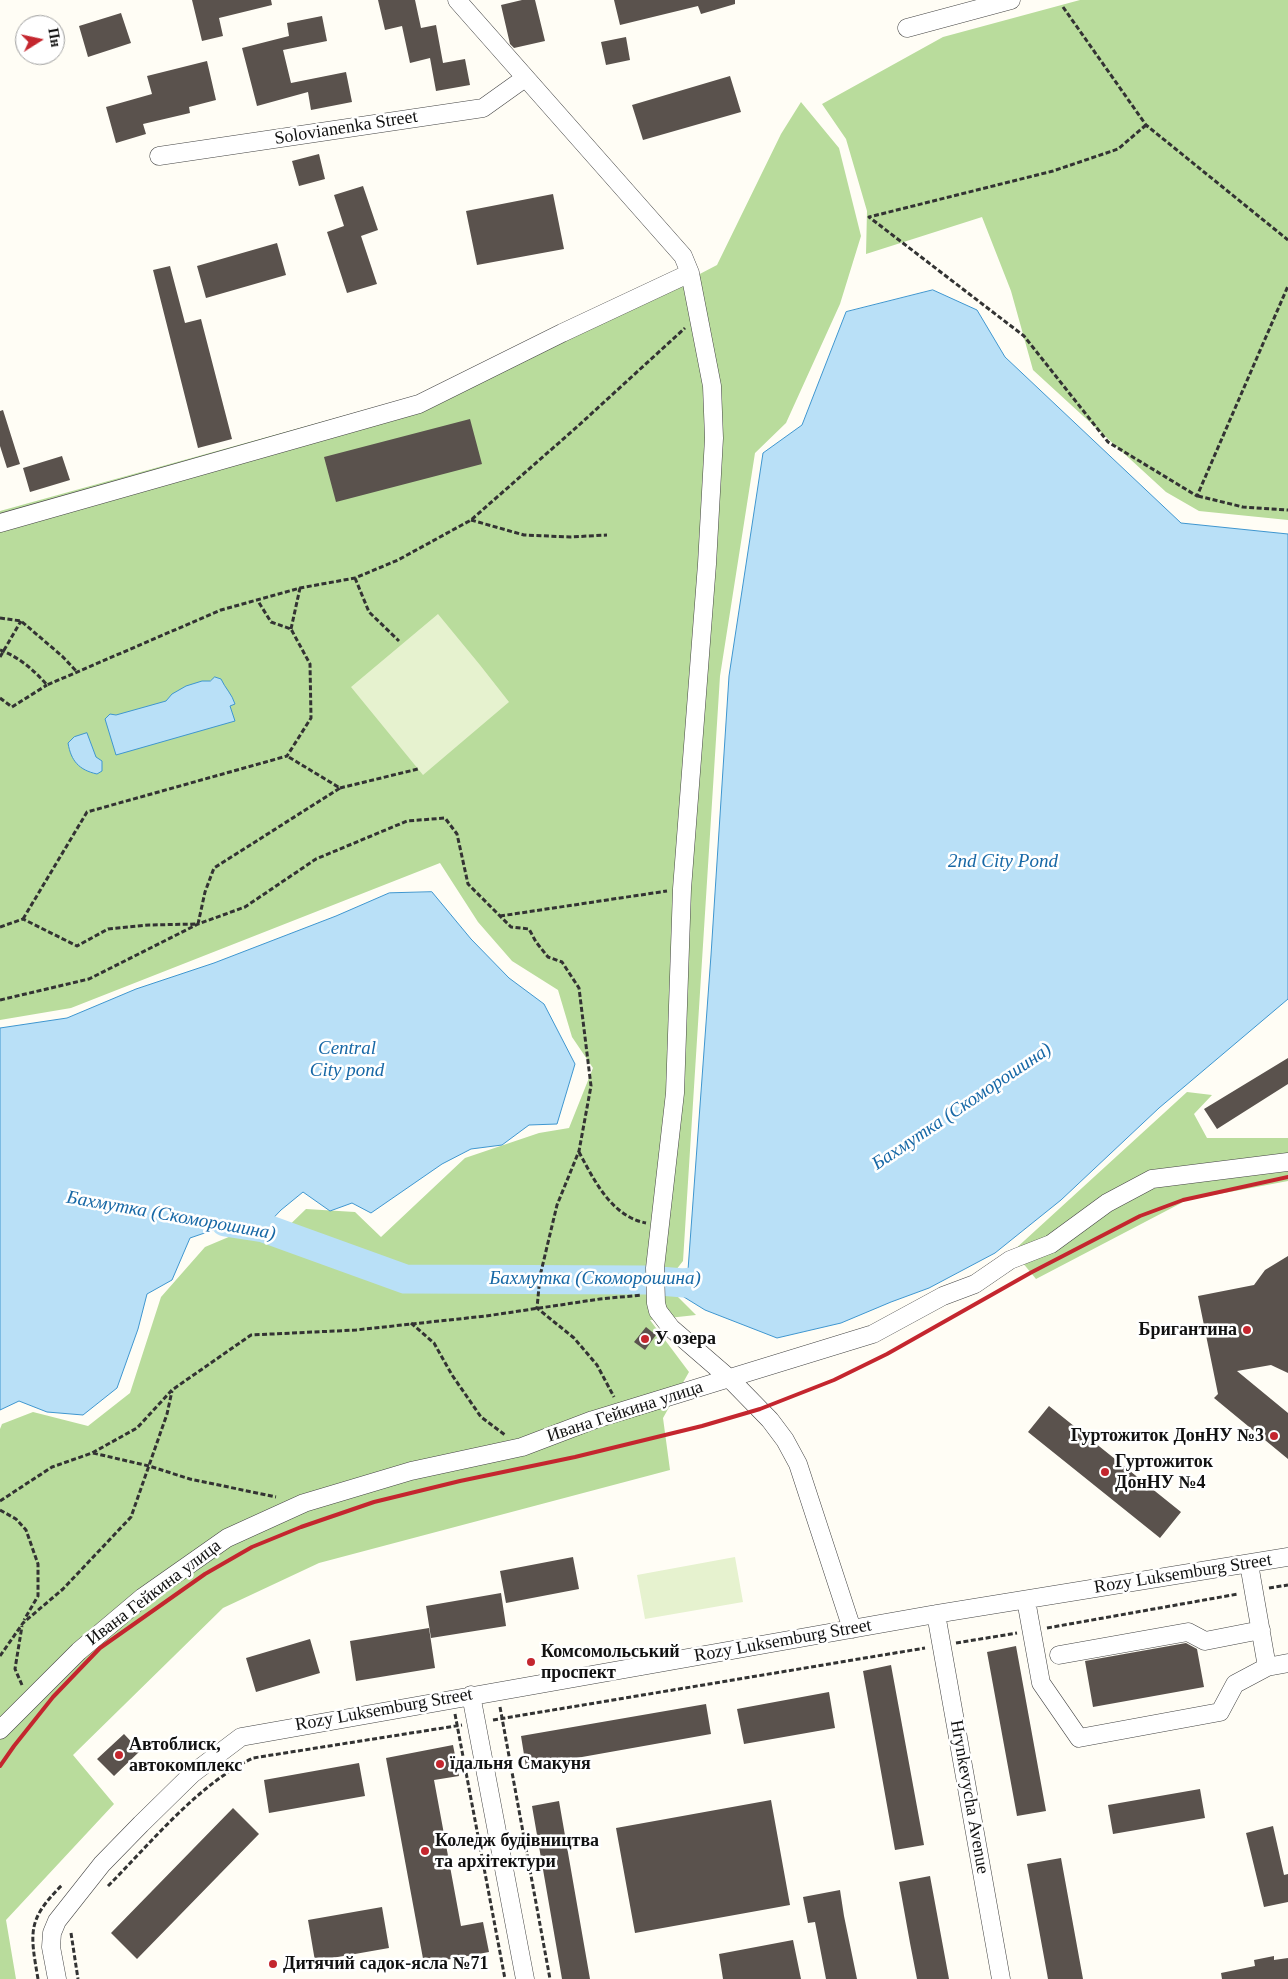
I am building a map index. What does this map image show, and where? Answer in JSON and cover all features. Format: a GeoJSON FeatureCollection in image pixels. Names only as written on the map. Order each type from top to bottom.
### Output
{"type":"FeatureCollection","features":[{"type":"Feature","properties":{"kind":"street"},"geometry":{"type":"LineString","coordinates":[[457,0],[683,256],[690,273],[712,386],[714,438],[707,564],[682,889],[675,1093],[655,1268],[655,1294],[658,1311],[664,1321],[730,1379],[770,1420],[785,1440],[798,1464],[852,1629]]}},
{"type":"Feature","properties":{"kind":"street"},"geometry":{"type":"LineString","coordinates":[[907,28],[1011,0]]}},
{"type":"Feature","properties":{"kind":"street","name":"Solovianenka Street"},"geometry":{"type":"LineString","coordinates":[[158,156],[483,108],[525,78]]}},
{"type":"Feature","properties":{"kind":"street"},"geometry":{"type":"LineString","coordinates":[[0,523],[419,404],[562,333],[690,273]]}},
{"type":"Feature","properties":{"kind":"street","name":"Ивана Гейкина улица"},"geometry":{"type":"LineString","coordinates":[[0,1730],[79,1650],[143,1597],[227,1538],[304,1503],[411,1471],[522,1447],[593,1420],[873,1334],[943,1296],[975,1284],[1010,1260],[1051,1244],[1107,1203],[1152,1179],[1288,1162]]}},
{"type":"Feature","properties":{"kind":"street","name":"Rozy Luksemburg Street"},"geometry":{"type":"LineString","coordinates":[[57,1979],[51,1947],[52,1933],[58,1921],[102,1864],[192,1774],[233,1742],[250,1734],[936,1614],[1288,1557]]}},
{"type":"Feature","properties":{"kind":"street"},"geometry":{"type":"LineString","coordinates":[[1249,1564],[1267,1667]]}},
{"type":"Feature","properties":{"kind":"street"},"geometry":{"type":"LineString","coordinates":[[1026,1600],[1040,1683],[1079,1738],[1220,1712],[1235,1684],[1267,1667],[1288,1663]]}},
{"type":"Feature","properties":{"kind":"street","name":"Hrynkevycha Avenue"},"geometry":{"type":"LineString","coordinates":[[936,1614],[1001,1979]]}},
{"type":"Feature","properties":{"kind":"street"},"geometry":{"type":"LineString","coordinates":[[1059,1655],[1188,1632],[1205,1641],[1261,1630]]}},
{"type":"Feature","properties":{"kind":"street"},"geometry":{"type":"LineString","coordinates":[[472,1695],[525,1979]]}},
{"type":"Feature","properties":{"kind":"path"},"geometry":{"type":"LineString","coordinates":[[1063,7],[1146,125],[1288,240]]}},
{"type":"Feature","properties":{"kind":"path"},"geometry":{"type":"LineString","coordinates":[[1146,125],[1118,149],[1062,168],[869,217],[1024,336],[1108,442],[1198,496],[1243,507],[1288,510]]}},
{"type":"Feature","properties":{"kind":"path"},"geometry":{"type":"LineString","coordinates":[[1198,496],[1288,286]]}},
{"type":"Feature","properties":{"kind":"path"},"geometry":{"type":"LineString","coordinates":[[0,698],[12,707],[47,685],[221,610],[300,588],[355,578],[398,560],[471,520],[578,426],[698,315]]}},
{"type":"Feature","properties":{"kind":"path"},"geometry":{"type":"LineString","coordinates":[[471,520],[524,535],[570,537],[607,535]]}},
{"type":"Feature","properties":{"kind":"path"},"geometry":{"type":"LineString","coordinates":[[355,578],[369,612],[398,641]]}},
{"type":"Feature","properties":{"kind":"path"},"geometry":{"type":"LineString","coordinates":[[0,926],[22,919],[87,812],[287,756],[311,718],[310,664],[291,629],[300,588]]}},
{"type":"Feature","properties":{"kind":"path"},"geometry":{"type":"LineString","coordinates":[[258,601],[271,622],[291,629]]}},
{"type":"Feature","properties":{"kind":"path"},"geometry":{"type":"LineString","coordinates":[[0,618],[21,621],[62,656],[78,673]]}},
{"type":"Feature","properties":{"kind":"path"},"geometry":{"type":"LineString","coordinates":[[0,657],[21,621]]}},
{"type":"Feature","properties":{"kind":"path"},"geometry":{"type":"LineString","coordinates":[[2,651],[11,654],[34,671],[47,685]]}},
{"type":"Feature","properties":{"kind":"path"},"geometry":{"type":"LineString","coordinates":[[287,756],[340,788]]}},
{"type":"Feature","properties":{"kind":"path"},"geometry":{"type":"LineString","coordinates":[[198,924],[205,892],[214,868],[340,788],[418,769]]}},
{"type":"Feature","properties":{"kind":"path"},"geometry":{"type":"LineString","coordinates":[[0,1000],[90,979],[198,924],[245,907],[316,859],[407,821],[445,818],[457,834],[468,884],[511,927],[529,928],[536,942],[548,957],[562,962],[579,988],[592,1086],[579,1151],[557,1205],[540,1276],[536,1308]]}},
{"type":"Feature","properties":{"kind":"path"},"geometry":{"type":"LineString","coordinates":[[499,916],[682,889]]}},
{"type":"Feature","properties":{"kind":"path"},"geometry":{"type":"LineString","coordinates":[[22,919],[76,946],[108,929],[149,925],[198,924]]}},
{"type":"Feature","properties":{"kind":"path"},"geometry":{"type":"LineString","coordinates":[[579,1151],[597,1185],[619,1211],[634,1220],[650,1223],[659,1228]]}},
{"type":"Feature","properties":{"kind":"path"},"geometry":{"type":"LineString","coordinates":[[0,1501],[52,1468],[92,1453],[137,1428],[172,1390],[250,1335],[356,1330],[486,1316],[600,1299],[655,1294]]}},
{"type":"Feature","properties":{"kind":"path"},"geometry":{"type":"LineString","coordinates":[[536,1308],[574,1338],[592,1358],[622,1412]]}},
{"type":"Feature","properties":{"kind":"path"},"geometry":{"type":"LineString","coordinates":[[411,1323],[434,1343],[452,1375],[481,1417],[522,1447]]}},
{"type":"Feature","properties":{"kind":"path"},"geometry":{"type":"LineString","coordinates":[[28,1702],[15,1669],[23,1622],[63,1589],[131,1516],[167,1414],[172,1390]]}},
{"type":"Feature","properties":{"kind":"path"},"geometry":{"type":"LineString","coordinates":[[92,1453],[149,1466],[190,1479],[304,1503]]}},
{"type":"Feature","properties":{"kind":"path"},"geometry":{"type":"LineString","coordinates":[[0,1510],[16,1519],[26,1530],[38,1564],[38,1596],[0,1656]]}},
{"type":"Feature","properties":{"kind":"path"},"geometry":{"type":"LineString","coordinates":[[104,1890],[205,1788],[240,1764],[253,1758],[1032,1631],[1288,1585]]}},
{"type":"Feature","properties":{"kind":"path"},"geometry":{"type":"LineString","coordinates":[[497,1691],[550,1979]]}},
{"type":"Feature","properties":{"kind":"path"},"geometry":{"type":"LineString","coordinates":[[452,1699],[504,1979]]}},
{"type":"Feature","properties":{"kind":"path"},"geometry":{"type":"LineString","coordinates":[[72,1930],[70,1936],[78,1979]]}},
{"type":"Feature","properties":{"kind":"green space"},"geometry":{"type":"Polygon","coordinates":[[[1080,0],[1288,0],[1288,520],[1199,511],[1166,492],[1033,370],[1011,291],[982,217],[866,254],[867,211],[846,139],[822,104],[943,37],[1080,0]]]}},
{"type":"Feature","properties":{"kind":"green space"},"geometry":{"type":"Polygon","coordinates":[[[801,102],[839,148],[861,236],[840,304],[786,423],[755,453],[720,676],[683,1261],[665,1284],[696,1315],[650,1320],[689,1372],[663,1418],[670,1470],[319,1563],[223,1608],[73,1755],[114,1804],[6,1920],[16,1979],[0,1979],[0,1429],[2,1424],[33,1412],[88,1426],[130,1393],[161,1297],[205,1247],[231,1236],[274,1240],[306,1209],[355,1212],[381,1237],[465,1158],[539,1133],[569,1128],[593,1068],[572,1037],[558,990],[512,961],[478,922],[440,863],[71,1008],[0,1020],[0,511],[444,388],[673,288],[717,265],[781,134],[801,102]]]}},
{"type":"Feature","properties":{"kind":"green space"},"geometry":{"type":"Polygon","coordinates":[[[438,614],[509,702],[423,775],[351,687],[438,614]]]}},
{"type":"Feature","properties":{"kind":"green space"},"geometry":{"type":"Polygon","coordinates":[[[1187,1092],[1212,1095],[1194,1114],[1207,1138],[1288,1138],[1288,1181],[1187,1200],[1036,1279],[1013,1251],[1187,1092]]]}},
{"type":"Feature","properties":{"kind":"green space"},"geometry":{"type":"Polygon","coordinates":[[[735,1557],[743,1602],[645,1619],[637,1575],[735,1557]]]}},
{"type":"Feature","properties":{"kind":"water","name":"2nd City Pond"},"geometry":{"type":"Polygon","coordinates":[[[933,290],[977,310],[1005,357],[1181,523],[1288,534],[1288,999],[1159,1108],[1061,1200],[995,1253],[929,1288],[841,1323],[777,1338],[705,1310],[671,1289],[668,1281],[688,1270],[729,676],[763,453],[802,425],[846,312],[933,290]]]}},
{"type":"Feature","properties":{"kind":"water"},"geometry":{"type":"Polygon","coordinates":[[[215,677],[221,679],[234,700],[235,704],[230,706],[235,721],[116,755],[105,719],[110,714],[116,715],[166,701],[172,694],[186,686],[202,681],[210,681],[215,677]]]}},
{"type":"Feature","properties":{"kind":"water"},"geometry":{"type":"Polygon","coordinates":[[[87,733],[96,757],[102,761],[102,771],[97,774],[85,770],[77,764],[69,749],[68,743],[74,737],[87,733]]]}},
{"type":"Feature","properties":{"kind":"water","name":"Central City pond"},"geometry":{"type":"Polygon","coordinates":[[[432,892],[471,939],[509,978],[544,1004],[575,1064],[557,1124],[529,1125],[502,1145],[471,1149],[442,1164],[371,1213],[352,1203],[330,1211],[303,1192],[281,1210],[259,1233],[225,1226],[190,1238],[172,1280],[147,1294],[138,1329],[117,1388],[83,1415],[47,1412],[19,1401],[0,1410],[0,1028],[67,1018],[136,989],[214,963],[336,916],[389,893],[432,892]]]}},
{"type":"Feature","properties":{"kind":"building"},"geometry":{"type":"Polygon","coordinates":[[[192,0],[271,0],[272,5],[219,18],[223,36],[202,41],[192,0]]]}},
{"type":"Feature","properties":{"kind":"building"},"geometry":{"type":"Polygon","coordinates":[[[378,0],[415,0],[421,28],[436,25],[443,63],[465,59],[470,85],[436,91],[430,58],[410,63],[402,26],[385,30],[378,0]]]}},
{"type":"Feature","properties":{"kind":"building"},"geometry":{"type":"Polygon","coordinates":[[[522,0],[535,0],[545,41],[514,48],[510,44],[501,5],[522,0]]]}},
{"type":"Feature","properties":{"kind":"building"},"geometry":{"type":"Polygon","coordinates":[[[614,0],[735,0],[735,4],[701,14],[698,6],[620,25],[614,0]]]}},
{"type":"Feature","properties":{"kind":"building"},"geometry":{"type":"Polygon","coordinates":[[[121,13],[131,43],[88,57],[79,26],[121,13]]]}},
{"type":"Feature","properties":{"kind":"building"},"geometry":{"type":"Polygon","coordinates":[[[322,16],[327,41],[283,50],[291,83],[346,72],[352,102],[311,110],[308,92],[257,106],[242,48],[289,36],[287,23],[322,16]]]}},
{"type":"Feature","properties":{"kind":"building"},"geometry":{"type":"Polygon","coordinates":[[[626,37],[630,60],[606,65],[601,42],[626,37]]]}},
{"type":"Feature","properties":{"kind":"building"},"geometry":{"type":"Polygon","coordinates":[[[207,61],[216,100],[189,107],[190,113],[143,124],[146,134],[116,143],[106,107],[152,94],[147,76],[207,61]]]}},
{"type":"Feature","properties":{"kind":"building"},"geometry":{"type":"Polygon","coordinates":[[[730,76],[741,112],[643,140],[632,105],[730,76]]]}},
{"type":"Feature","properties":{"kind":"building"},"geometry":{"type":"Polygon","coordinates":[[[319,154],[325,179],[299,186],[292,161],[319,154]]]}},
{"type":"Feature","properties":{"kind":"building"},"geometry":{"type":"Polygon","coordinates":[[[363,186],[378,230],[361,236],[377,284],[347,293],[327,232],[344,226],[334,195],[363,186]]]}},
{"type":"Feature","properties":{"kind":"building"},"geometry":{"type":"Polygon","coordinates":[[[553,194],[564,249],[477,265],[466,211],[553,194]]]}},
{"type":"Feature","properties":{"kind":"building"},"geometry":{"type":"Polygon","coordinates":[[[277,243],[286,275],[206,298],[197,266],[277,243]]]}},
{"type":"Feature","properties":{"kind":"building"},"geometry":{"type":"Polygon","coordinates":[[[170,266],[185,323],[201,319],[232,439],[198,448],[153,270],[170,266]]]}},
{"type":"Feature","properties":{"kind":"building"},"geometry":{"type":"Polygon","coordinates":[[[3,410],[20,464],[7,468],[0,446],[0,411],[3,410]]]}},
{"type":"Feature","properties":{"kind":"building"},"geometry":{"type":"Polygon","coordinates":[[[470,419],[482,464],[336,502],[324,457],[470,419]]]}},
{"type":"Feature","properties":{"kind":"building"},"geometry":{"type":"Polygon","coordinates":[[[62,456],[70,480],[30,492],[23,468],[62,456]]]}},
{"type":"Feature","properties":{"kind":"building"},"geometry":{"type":"Polygon","coordinates":[[[1288,1058],[1288,1084],[1217,1129],[1204,1109],[1288,1058]]]}},
{"type":"Feature","properties":{"kind":"building","name":"Бригантина"},"geometry":{"type":"Polygon","coordinates":[[[1288,1256],[1288,1373],[1271,1365],[1237,1371],[1288,1413],[1288,1459],[1214,1398],[1218,1394],[1198,1296],[1254,1285],[1265,1270],[1288,1256]]]}},
{"type":"Feature","properties":{"kind":"building","name":"У озера"},"geometry":{"type":"Polygon","coordinates":[[[646,1327],[656,1335],[645,1350],[634,1342],[646,1327]]]}},
{"type":"Feature","properties":{"kind":"building","name":"Гуртожиток ДонНУ №4"},"geometry":{"type":"Polygon","coordinates":[[[1049,1406],[1181,1512],[1160,1538],[1028,1432],[1049,1406]]]}},
{"type":"Feature","properties":{"kind":"building"},"geometry":{"type":"Polygon","coordinates":[[[573,1557],[579,1589],[506,1603],[500,1571],[573,1557]]]}},
{"type":"Feature","properties":{"kind":"building"},"geometry":{"type":"Polygon","coordinates":[[[501,1593],[506,1626],[431,1638],[426,1606],[501,1593]]]}},
{"type":"Feature","properties":{"kind":"building"},"geometry":{"type":"Polygon","coordinates":[[[429,1628],[435,1668],[356,1681],[350,1641],[429,1628]]]}},
{"type":"Feature","properties":{"kind":"building"},"geometry":{"type":"Polygon","coordinates":[[[310,1639],[320,1673],[256,1692],[246,1658],[310,1639]]]}},
{"type":"Feature","properties":{"kind":"building"},"geometry":{"type":"Polygon","coordinates":[[[1186,1643],[1197,1649],[1204,1687],[1093,1707],[1085,1661],[1186,1643]]]}},
{"type":"Feature","properties":{"kind":"building"},"geometry":{"type":"Polygon","coordinates":[[[1016,1646],[1046,1811],[1017,1816],[987,1652],[1016,1646]]]}},
{"type":"Feature","properties":{"kind":"building"},"geometry":{"type":"Polygon","coordinates":[[[891,1665],[924,1845],[895,1850],[863,1671],[891,1665]]]}},
{"type":"Feature","properties":{"kind":"building"},"geometry":{"type":"Polygon","coordinates":[[[829,1692],[835,1728],[744,1744],[737,1709],[829,1692]]]}},
{"type":"Feature","properties":{"kind":"building"},"geometry":{"type":"Polygon","coordinates":[[[706,1704],[711,1734],[526,1767],[521,1736],[706,1704]]]}},
{"type":"Feature","properties":{"kind":"building","name":"Автоблиск, автокомплекс"},"geometry":{"type":"Polygon","coordinates":[[[124,1734],[140,1751],[114,1776],[97,1759],[124,1734]]]}},
{"type":"Feature","properties":{"kind":"building","name":"Коледж будівництва та архітектури"},"geometry":{"type":"Polygon","coordinates":[[[453,1745],[459,1776],[434,1780],[461,1926],[483,1922],[489,1952],[424,1964],[386,1758],[453,1745]]]}},
{"type":"Feature","properties":{"kind":"building"},"geometry":{"type":"Polygon","coordinates":[[[359,1763],[365,1796],[269,1813],[264,1780],[359,1763]]]}},
{"type":"Feature","properties":{"kind":"building"},"geometry":{"type":"Polygon","coordinates":[[[1200,1789],[1205,1818],[1113,1834],[1108,1805],[1200,1789]]]}},
{"type":"Feature","properties":{"kind":"building"},"geometry":{"type":"Polygon","coordinates":[[[771,1800],[790,1905],[635,1933],[616,1828],[771,1800]]]}},
{"type":"Feature","properties":{"kind":"building"},"geometry":{"type":"Polygon","coordinates":[[[559,1801],[590,1979],[562,1979],[532,1806],[559,1801]]]}},
{"type":"Feature","properties":{"kind":"building"},"geometry":{"type":"Polygon","coordinates":[[[233,1808],[259,1834],[137,1959],[111,1933],[233,1808]]]}},
{"type":"Feature","properties":{"kind":"building"},"geometry":{"type":"Polygon","coordinates":[[[1273,1826],[1284,1875],[1288,1874],[1288,1902],[1264,1907],[1246,1833],[1273,1826]]]}},
{"type":"Feature","properties":{"kind":"building"},"geometry":{"type":"Polygon","coordinates":[[[1061,1858],[1083,1979],[1048,1979],[1027,1864],[1061,1858]]]}},
{"type":"Feature","properties":{"kind":"building"},"geometry":{"type":"Polygon","coordinates":[[[930,1876],[949,1979],[917,1979],[910,1943],[899,1882],[930,1876]]]}},
{"type":"Feature","properties":{"kind":"building"},"geometry":{"type":"Polygon","coordinates":[[[840,1890],[857,1979],[826,1979],[815,1922],[808,1923],[803,1897],[840,1890]]]}},
{"type":"Feature","properties":{"kind":"building"},"geometry":{"type":"Polygon","coordinates":[[[382,1907],[389,1948],[315,1961],[308,1920],[382,1907]]]}},
{"type":"Feature","properties":{"kind":"building"},"geometry":{"type":"Polygon","coordinates":[[[793,1940],[801,1979],[723,1979],[719,1954],[793,1940]]]}},
{"type":"Feature","properties":{"kind":"building"},"geometry":{"type":"Polygon","coordinates":[[[1274,1956],[1274,1960],[1288,1958],[1288,1979],[1222,1979],[1221,1973],[1255,1966],[1254,1960],[1274,1956]]]}},
{"type":"Feature","properties":{"kind":"waterway","name":"Бахмутка (Скоморошина)"},"geometry":{"type":"LineString","coordinates":[[225,1222],[264,1228],[405,1279],[647,1280],[684,1283],[708,1280]]}},
{"type":"Feature","properties":{"kind":"railway"},"geometry":{"type":"LineString","coordinates":[[0,1766],[53,1697],[100,1648],[205,1574],[252,1547],[301,1527],[374,1502],[460,1481],[575,1457],[702,1426],[760,1409],[834,1380],[887,1354],[1032,1272],[1140,1216],[1183,1200],[1288,1177]]}},
{"type":"Feature","properties":{"kind":"place","name":"Бригантина"},"geometry":{"type":"Point","coordinates":[1247,1330]}},
{"type":"Feature","properties":{"kind":"place","name":"У озера"},"geometry":{"type":"Point","coordinates":[645,1339]}},
{"type":"Feature","properties":{"kind":"place","name":"Гуртожиток ДонНУ №3"},"geometry":{"type":"Point","coordinates":[1274,1436]}},
{"type":"Feature","properties":{"kind":"place","name":"Гуртожиток ДонНУ №4"},"geometry":{"type":"Point","coordinates":[1105,1472]}},
{"type":"Feature","properties":{"kind":"place","name":"Комсомольський проспект"},"geometry":{"type":"Point","coordinates":[531,1662]}},
{"type":"Feature","properties":{"kind":"place","name":"Автоблиск, автокомплекс"},"geometry":{"type":"Point","coordinates":[119,1755]}},
{"type":"Feature","properties":{"kind":"place","name":"їдальня Смакуня"},"geometry":{"type":"Point","coordinates":[440,1764]}},
{"type":"Feature","properties":{"kind":"place","name":"Коледж будівництва та архітектури"},"geometry":{"type":"Point","coordinates":[425,1851]}},
{"type":"Feature","properties":{"kind":"place","name":"Дитячий садок-ясла №71"},"geometry":{"type":"Point","coordinates":[273,1964]}}]}
